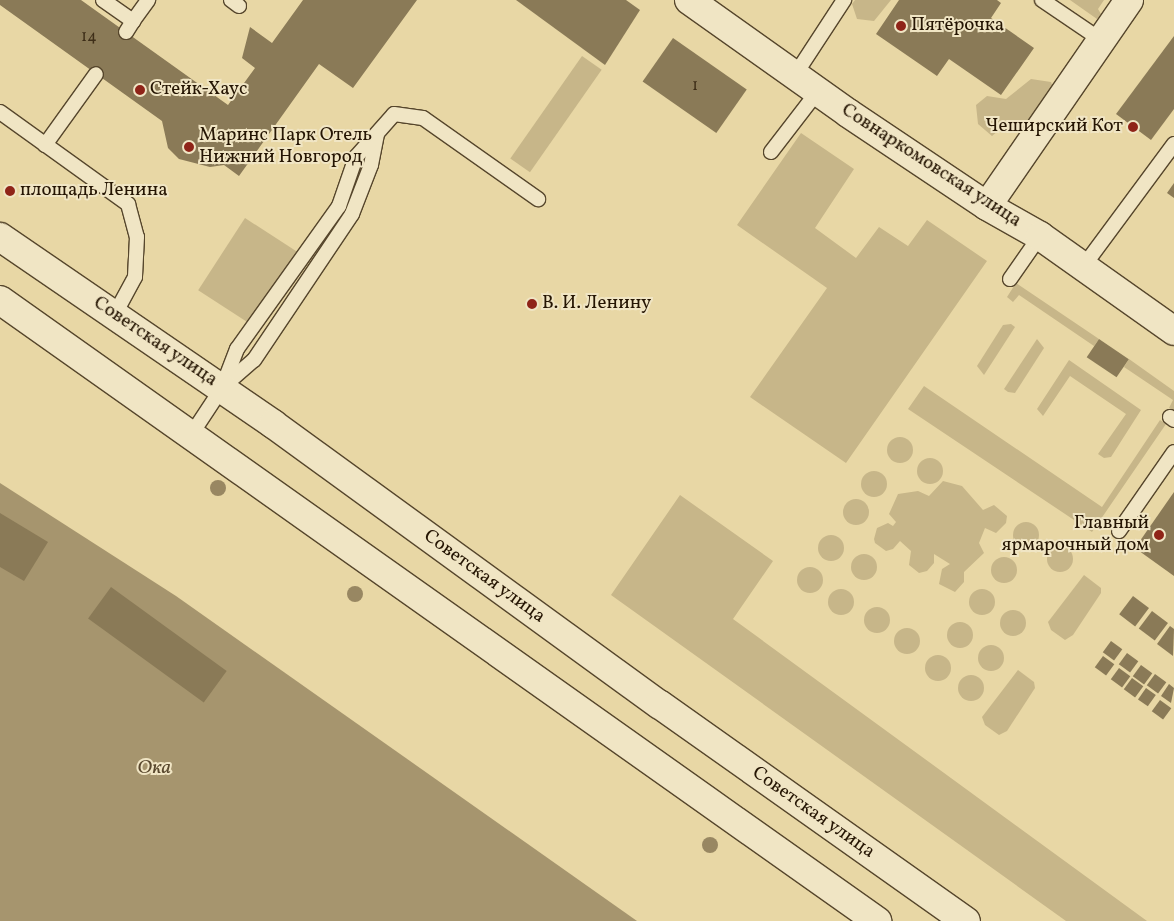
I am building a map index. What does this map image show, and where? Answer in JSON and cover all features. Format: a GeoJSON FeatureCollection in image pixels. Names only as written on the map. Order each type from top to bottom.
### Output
{"type":"FeatureCollection","features":[{"type":"Feature","properties":{"kind":"main road","name":"Совнаркомовская улица"},"geometry":{"type":"LineString","coordinates":[[689,0],[818,91],[987,206],[1040,236],[1174,330]]}},
{"type":"Feature","properties":{"kind":"main road"},"geometry":{"type":"LineString","coordinates":[[987,206],[1129,0]]}},
{"type":"Feature","properties":{"kind":"main road","name":"Советская улица"},"geometry":{"type":"LineString","coordinates":[[0,237],[222,388],[966,921]]}},
{"type":"Feature","properties":{"kind":"main road"},"geometry":{"type":"LineString","coordinates":[[0,300],[877,921]]}},
{"type":"Feature","properties":{"kind":"lane"},"geometry":{"type":"LineString","coordinates":[[103,0],[129,26],[148,0]]}},
{"type":"Feature","properties":{"kind":"lane"},"geometry":{"type":"LineString","coordinates":[[795,75],[844,0]]}},
{"type":"Feature","properties":{"kind":"lane"},"geometry":{"type":"LineString","coordinates":[[1042,0],[1101,40]]}},
{"type":"Feature","properties":{"kind":"lane"},"geometry":{"type":"LineString","coordinates":[[45,145],[89,78]]}},
{"type":"Feature","properties":{"kind":"lane"},"geometry":{"type":"LineString","coordinates":[[771,152],[818,91]]}},
{"type":"Feature","properties":{"kind":"lane"},"geometry":{"type":"LineString","coordinates":[[0,112],[128,204],[137,237],[135,277],[115,314]]}},
{"type":"Feature","properties":{"kind":"lane"},"geometry":{"type":"LineString","coordinates":[[191,435],[222,388],[237,349],[322,233],[339,206],[356,157],[378,135],[394,114],[423,118],[538,199]]}},
{"type":"Feature","properties":{"kind":"lane"},"geometry":{"type":"LineString","coordinates":[[222,388],[254,360],[352,214],[372,165],[378,135]]}},
{"type":"Feature","properties":{"kind":"lane"},"geometry":{"type":"LineString","coordinates":[[1083,267],[1174,144]]}},
{"type":"Feature","properties":{"kind":"lane"},"geometry":{"type":"LineString","coordinates":[[1010,279],[1040,236]]}},
{"type":"Feature","properties":{"kind":"lane"},"geometry":{"type":"LineString","coordinates":[[1119,531],[1174,452]]}},
{"type":"Feature","properties":{"kind":"shaded area"},"geometry":{"type":"Polygon","coordinates":[[[855,0],[891,0],[874,21],[857,19],[852,4],[855,0]]]}},
{"type":"Feature","properties":{"kind":"shaded area"},"geometry":{"type":"Polygon","coordinates":[[[1070,0],[1104,0],[1098,9],[1101,14],[1097,19],[1070,0]]]}},
{"type":"Feature","properties":{"kind":"shaded area"},"geometry":{"type":"Polygon","coordinates":[[[582,56],[602,70],[530,172],[510,158],[582,56]]]}},
{"type":"Feature","properties":{"kind":"shaded area"},"geometry":{"type":"Polygon","coordinates":[[[1031,79],[1051,82],[1056,95],[1029,132],[1005,125],[992,136],[978,124],[976,105],[987,96],[1006,99],[1031,79]]]}},
{"type":"Feature","properties":{"kind":"shaded area"},"geometry":{"type":"Polygon","coordinates":[[[801,133],[854,169],[815,228],[856,258],[879,227],[908,246],[927,220],[987,261],[846,463],[750,397],[827,288],[737,225],[801,133]]]}},
{"type":"Feature","properties":{"kind":"shaded area"},"geometry":{"type":"Polygon","coordinates":[[[245,218],[299,253],[252,325],[198,290],[245,218]]]}},
{"type":"Feature","properties":{"kind":"shaded area"},"geometry":{"type":"Polygon","coordinates":[[[1016,283],[1099,339],[1094,346],[1019,295],[1013,302],[1007,297],[1016,283]]]}},
{"type":"Feature","properties":{"kind":"shaded area"},"geometry":{"type":"Polygon","coordinates":[[[1011,324],[1015,327],[984,375],[977,366],[1003,325],[1011,324]]]}},
{"type":"Feature","properties":{"kind":"shaded area"},"geometry":{"type":"Polygon","coordinates":[[[1037,339],[1044,348],[1015,393],[1008,392],[1004,389],[1037,339]]]}},
{"type":"Feature","properties":{"kind":"shaded area"},"geometry":{"type":"Polygon","coordinates":[[[1129,359],[1174,391],[1174,411],[1169,408],[1173,400],[1124,367],[1129,359]]]}},
{"type":"Feature","properties":{"kind":"shaded area"},"geometry":{"type":"Polygon","coordinates":[[[1069,360],[1141,410],[1111,457],[1104,458],[1098,454],[1126,414],[1070,376],[1043,416],[1037,409],[1069,360]]]}},
{"type":"Feature","properties":{"kind":"shaded area"},"geometry":{"type":"Polygon","coordinates":[[[924,386],[1102,507],[1160,420],[1166,424],[1092,532],[908,409],[924,386]]]}},
{"type":"Feature","properties":{"kind":"shaded area"},"geometry":{"type":"Polygon","coordinates":[[[900,437],[909,441],[913,450],[909,459],[900,463],[891,459],[887,450],[891,441],[900,437]]]}},
{"type":"Feature","properties":{"kind":"shaded area"},"geometry":{"type":"Polygon","coordinates":[[[930,458],[939,462],[943,471],[939,480],[930,484],[921,480],[917,471],[921,462],[930,458]]]}},
{"type":"Feature","properties":{"kind":"shaded area"},"geometry":{"type":"Polygon","coordinates":[[[874,471],[883,475],[887,484],[883,493],[874,497],[865,493],[861,484],[865,475],[874,471]]]}},
{"type":"Feature","properties":{"kind":"shaded area"},"geometry":{"type":"Polygon","coordinates":[[[943,481],[962,486],[983,510],[994,505],[1007,516],[1006,523],[996,533],[985,528],[979,543],[984,553],[964,572],[964,582],[955,592],[939,584],[942,569],[950,564],[934,554],[934,563],[927,571],[919,573],[909,565],[911,551],[900,541],[893,549],[886,551],[875,543],[874,539],[877,528],[888,523],[893,526],[896,522],[889,514],[898,494],[918,491],[929,496],[943,481]]]}},
{"type":"Feature","properties":{"kind":"shaded area"},"geometry":{"type":"Polygon","coordinates":[[[680,495],[773,561],[733,619],[1147,921],[1066,921],[611,595],[680,495]]]}},
{"type":"Feature","properties":{"kind":"shaded area"},"geometry":{"type":"Polygon","coordinates":[[[856,499],[865,503],[869,512],[865,521],[856,525],[847,521],[843,512],[847,503],[856,499]]]}},
{"type":"Feature","properties":{"kind":"shaded area"},"geometry":{"type":"Polygon","coordinates":[[[1026,522],[1035,526],[1039,535],[1035,544],[1026,548],[1017,544],[1013,535],[1017,526],[1026,522]]]}},
{"type":"Feature","properties":{"kind":"shaded area"},"geometry":{"type":"Polygon","coordinates":[[[831,535],[840,539],[844,548],[840,557],[831,561],[822,557],[818,548],[822,539],[831,535]]]}},
{"type":"Feature","properties":{"kind":"shaded area"},"geometry":{"type":"Polygon","coordinates":[[[1060,546],[1069,550],[1073,559],[1069,568],[1060,572],[1051,568],[1047,559],[1051,550],[1060,546]]]}},
{"type":"Feature","properties":{"kind":"shaded area"},"geometry":{"type":"Polygon","coordinates":[[[864,554],[873,558],[877,567],[873,576],[864,580],[855,576],[851,567],[855,558],[864,554]]]}},
{"type":"Feature","properties":{"kind":"shaded area"},"geometry":{"type":"Polygon","coordinates":[[[1004,557],[1013,561],[1017,570],[1013,579],[1004,583],[995,579],[991,570],[995,561],[1004,557]]]}},
{"type":"Feature","properties":{"kind":"shaded area"},"geometry":{"type":"Polygon","coordinates":[[[810,567],[819,571],[823,580],[819,589],[810,593],[801,589],[797,580],[801,571],[810,567]]]}},
{"type":"Feature","properties":{"kind":"shaded area"},"geometry":{"type":"Polygon","coordinates":[[[1084,575],[1101,588],[1101,593],[1073,635],[1065,640],[1051,630],[1048,622],[1084,575]]]}},
{"type":"Feature","properties":{"kind":"shaded area"},"geometry":{"type":"Polygon","coordinates":[[[841,589],[850,593],[854,602],[850,611],[841,615],[832,611],[828,602],[832,593],[841,589]]]}},
{"type":"Feature","properties":{"kind":"shaded area"},"geometry":{"type":"Polygon","coordinates":[[[982,589],[991,593],[995,602],[991,611],[982,615],[973,611],[969,602],[973,593],[982,589]]]}},
{"type":"Feature","properties":{"kind":"shaded area"},"geometry":{"type":"Polygon","coordinates":[[[877,607],[886,611],[890,620],[886,629],[877,633],[868,629],[864,620],[868,611],[877,607]]]}},
{"type":"Feature","properties":{"kind":"shaded area"},"geometry":{"type":"Polygon","coordinates":[[[1013,610],[1022,614],[1026,623],[1022,632],[1013,636],[1004,632],[1000,623],[1004,614],[1013,610]]]}},
{"type":"Feature","properties":{"kind":"shaded area"},"geometry":{"type":"Polygon","coordinates":[[[960,622],[969,626],[973,635],[969,644],[960,648],[951,644],[947,635],[951,626],[960,622]]]}},
{"type":"Feature","properties":{"kind":"shaded area"},"geometry":{"type":"Polygon","coordinates":[[[907,628],[916,632],[920,641],[916,650],[907,654],[898,650],[894,641],[898,632],[907,628]]]}},
{"type":"Feature","properties":{"kind":"shaded area"},"geometry":{"type":"Polygon","coordinates":[[[991,645],[1000,649],[1004,658],[1000,667],[991,671],[982,667],[978,658],[982,649],[991,645]]]}},
{"type":"Feature","properties":{"kind":"shaded area"},"geometry":{"type":"Polygon","coordinates":[[[938,655],[947,659],[951,668],[947,677],[938,681],[929,677],[925,668],[929,659],[938,655]]]}},
{"type":"Feature","properties":{"kind":"shaded area"},"geometry":{"type":"Polygon","coordinates":[[[1018,670],[1034,682],[1035,688],[1007,731],[999,735],[985,725],[982,717],[1018,670]]]}},
{"type":"Feature","properties":{"kind":"shaded area"},"geometry":{"type":"Polygon","coordinates":[[[971,675],[980,679],[984,688],[980,697],[971,701],[962,697],[958,688],[962,679],[971,675]]]}},
{"type":"Feature","properties":{"kind":"water","name":"Ока"},"geometry":{"type":"Polygon","coordinates":[[[0,483],[176,596],[637,921],[0,921],[0,483]]]}},
{"type":"Feature","properties":{"kind":"building"},"geometry":{"type":"Polygon","coordinates":[[[0,0],[81,0],[228,105],[255,68],[242,58],[250,27],[272,43],[303,0],[417,0],[353,88],[319,64],[239,176],[224,165],[210,167],[179,159],[168,148],[162,121],[0,5],[0,0]]]}},
{"type":"Feature","properties":{"kind":"building"},"geometry":{"type":"Polygon","coordinates":[[[516,0],[626,0],[640,10],[605,65],[516,0]]]}},
{"type":"Feature","properties":{"kind":"building"},"geometry":{"type":"Polygon","coordinates":[[[899,0],[997,0],[1001,3],[991,18],[1034,48],[1001,95],[949,59],[937,76],[876,34],[899,0]]]}},
{"type":"Feature","properties":{"kind":"building"},"geometry":{"type":"Polygon","coordinates":[[[1174,36],[1174,109],[1151,140],[1116,114],[1174,36]]]}},
{"type":"Feature","properties":{"kind":"building"},"geometry":{"type":"Polygon","coordinates":[[[673,38],[747,90],[716,133],[643,81],[673,38]]]}},
{"type":"Feature","properties":{"kind":"building"},"geometry":{"type":"Polygon","coordinates":[[[1174,183],[1174,198],[1167,193],[1174,183]]]}},
{"type":"Feature","properties":{"kind":"building"},"geometry":{"type":"Polygon","coordinates":[[[1099,339],[1129,359],[1117,377],[1087,357],[1099,339]]]}},
{"type":"Feature","properties":{"kind":"building","name":"Главный ярмарочный дом"},"geometry":{"type":"Polygon","coordinates":[[[1174,492],[1174,576],[1135,548],[1174,492]]]}},
{"type":"Feature","properties":{"kind":"building"},"geometry":{"type":"Polygon","coordinates":[[[0,513],[48,542],[24,581],[0,567],[0,513]]]}},
{"type":"Feature","properties":{"kind":"building"},"geometry":{"type":"Polygon","coordinates":[[[111,587],[227,671],[204,703],[88,619],[111,587]]]}},
{"type":"Feature","properties":{"kind":"building"},"geometry":{"type":"Polygon","coordinates":[[[1133,596],[1149,608],[1135,626],[1119,614],[1133,596]]]}},
{"type":"Feature","properties":{"kind":"building"},"geometry":{"type":"Polygon","coordinates":[[[1152,611],[1168,623],[1155,641],[1139,629],[1152,611]]]}},
{"type":"Feature","properties":{"kind":"building"},"geometry":{"type":"Polygon","coordinates":[[[1170,626],[1174,629],[1173,656],[1157,644],[1170,626]]]}},
{"type":"Feature","properties":{"kind":"building"},"geometry":{"type":"Polygon","coordinates":[[[1111,641],[1122,649],[1114,661],[1103,652],[1111,641]]]}},
{"type":"Feature","properties":{"kind":"building"},"geometry":{"type":"Polygon","coordinates":[[[1127,653],[1138,661],[1130,673],[1119,664],[1127,653]]]}},
{"type":"Feature","properties":{"kind":"building"},"geometry":{"type":"Polygon","coordinates":[[[1103,656],[1114,664],[1106,676],[1095,667],[1103,656]]]}},
{"type":"Feature","properties":{"kind":"building"},"geometry":{"type":"Polygon","coordinates":[[[1141,665],[1152,673],[1144,685],[1133,676],[1141,665]]]}},
{"type":"Feature","properties":{"kind":"building"},"geometry":{"type":"Polygon","coordinates":[[[1119,668],[1130,676],[1122,688],[1111,679],[1119,668]]]}},
{"type":"Feature","properties":{"kind":"building"},"geometry":{"type":"Polygon","coordinates":[[[1155,674],[1166,682],[1158,694],[1147,685],[1155,674]]]}},
{"type":"Feature","properties":{"kind":"building"},"geometry":{"type":"Polygon","coordinates":[[[1132,678],[1143,686],[1135,698],[1124,689],[1132,678]]]}},
{"type":"Feature","properties":{"kind":"building"},"geometry":{"type":"Polygon","coordinates":[[[1169,684],[1174,688],[1171,703],[1161,696],[1169,684]]]}},
{"type":"Feature","properties":{"kind":"building"},"geometry":{"type":"Polygon","coordinates":[[[1146,688],[1156,695],[1148,706],[1138,699],[1146,688]]]}},
{"type":"Feature","properties":{"kind":"building"},"geometry":{"type":"Polygon","coordinates":[[[1160,700],[1171,708],[1163,720],[1152,711],[1160,700]]]}},
{"type":"Feature","properties":{"kind":"place","name":"Пятёрочка"},"geometry":{"type":"Point","coordinates":[901,26]}},
{"type":"Feature","properties":{"kind":"place","name":"Стейк-Хаус"},"geometry":{"type":"Point","coordinates":[140,90]}},
{"type":"Feature","properties":{"kind":"place","name":"Чеширский Кот"},"geometry":{"type":"Point","coordinates":[1133,127]}},
{"type":"Feature","properties":{"kind":"place","name":"Маринс Парк Отель Нижний Новгород"},"geometry":{"type":"Point","coordinates":[189,147]}},
{"type":"Feature","properties":{"kind":"place","name":"площадь Ленина"},"geometry":{"type":"Point","coordinates":[10,191]}},
{"type":"Feature","properties":{"kind":"place","name":"В. И. Ленину"},"geometry":{"type":"Point","coordinates":[532,304]}},
{"type":"Feature","properties":{"kind":"place","name":"Главный ярмарочный дом"},"geometry":{"type":"Point","coordinates":[1159,535]}}]}
